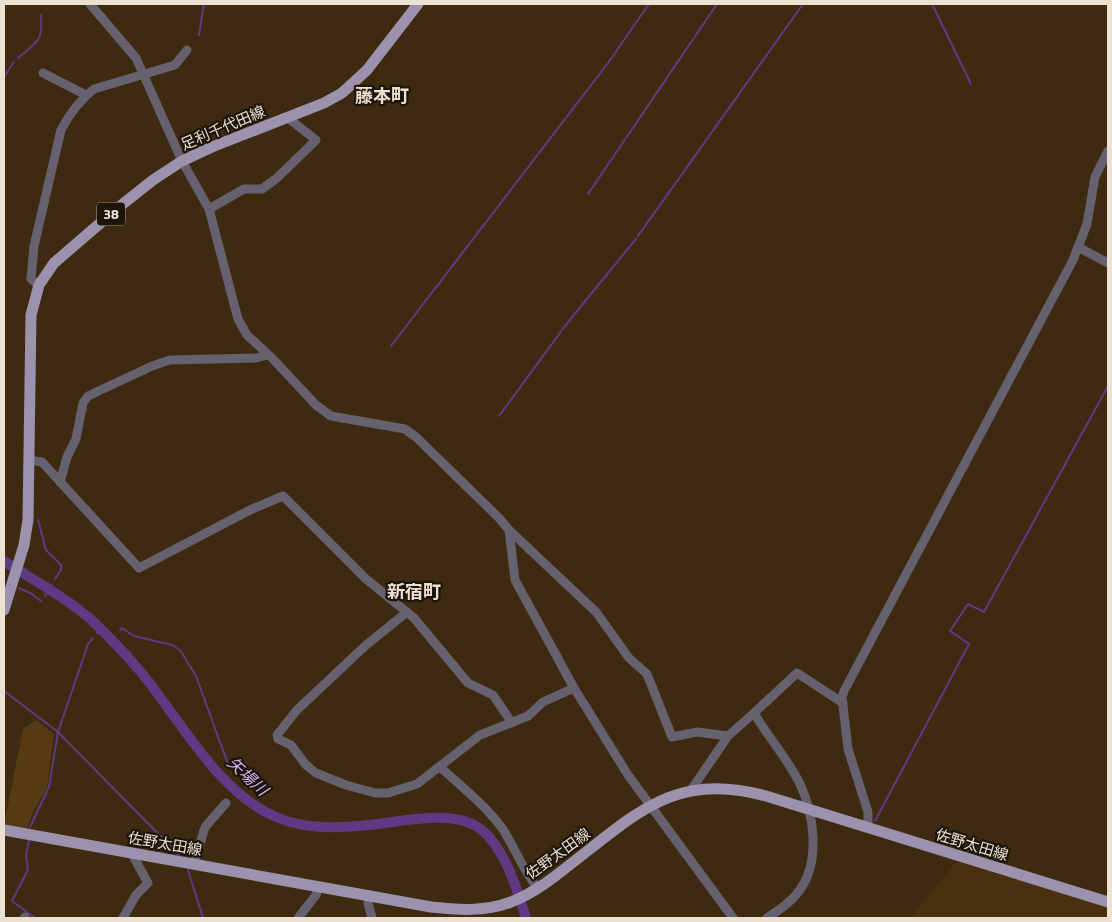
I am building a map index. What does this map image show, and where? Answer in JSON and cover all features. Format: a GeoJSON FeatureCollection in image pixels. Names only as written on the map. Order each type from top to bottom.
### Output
{"type":"FeatureCollection","features":[{"type":"Feature","properties":{"kind":"main road","name":"足利千代田線"},"geometry":{"type":"LineString","coordinates":[[4,610],[19,560],[28,520],[30,326],[33,304],[39,284],[48,270],[61,255],[154,180],[182,161],[212,147],[324,103],[350,87],[367,70],[418,4]]}},
{"type":"Feature","properties":{"kind":"main road","name":"佐野太田線"},"geometry":{"type":"LineString","coordinates":[[4,830],[132,854],[462,910],[479,909],[512,901],[538,889],[650,805],[691,790],[722,788],[742,790],[808,809],[1108,902]]}},
{"type":"Feature","properties":{"kind":"street"},"geometry":{"type":"LineString","coordinates":[[90,4],[136,58],[182,161],[209,209],[238,319],[247,336],[316,405],[331,416],[404,429],[416,437],[509,530],[596,612],[629,658],[646,674],[672,737],[696,732],[728,736]]}},
{"type":"Feature","properties":{"kind":"street"},"geometry":{"type":"LineString","coordinates":[[39,284],[31,279],[34,246],[61,130],[86,95],[94,89],[175,65],[187,50]]}},
{"type":"Feature","properties":{"kind":"street"},"geometry":{"type":"LineString","coordinates":[[43,73],[86,95]]}},
{"type":"Feature","properties":{"kind":"street"},"geometry":{"type":"LineString","coordinates":[[209,209],[244,189],[262,189],[277,178],[316,140],[288,118]]}},
{"type":"Feature","properties":{"kind":"street"},"geometry":{"type":"LineString","coordinates":[[868,828],[868,812],[848,749],[843,703],[844,691],[1068,269],[1087,224],[1095,177],[1108,151]]}},
{"type":"Feature","properties":{"kind":"street"},"geometry":{"type":"LineString","coordinates":[[1078,247],[1108,263]]}},
{"type":"Feature","properties":{"kind":"street"},"geometry":{"type":"LineString","coordinates":[[60,482],[67,457],[76,439],[83,403],[88,396],[152,366],[170,360],[256,358],[267,355]]}},
{"type":"Feature","properties":{"kind":"street"},"geometry":{"type":"LineString","coordinates":[[30,460],[42,462],[138,568],[250,510],[284,496],[366,578],[407,612],[468,683],[494,695],[512,723]]}},
{"type":"Feature","properties":{"kind":"street"},"geometry":{"type":"LineString","coordinates":[[509,530],[515,580],[574,688],[601,727],[628,775],[733,918]]}},
{"type":"Feature","properties":{"kind":"street"},"geometry":{"type":"LineString","coordinates":[[407,612],[365,646],[297,710],[277,737],[291,745],[312,771],[346,785],[375,793],[395,792],[416,784],[480,735],[528,716],[543,702],[574,688]]}},
{"type":"Feature","properties":{"kind":"street"},"geometry":{"type":"LineString","coordinates":[[691,790],[728,736],[797,673],[843,703]]}},
{"type":"Feature","properties":{"kind":"street"},"geometry":{"type":"LineString","coordinates":[[754,713],[800,784],[808,809],[813,845],[809,871],[804,884],[791,901],[768,918]]}},
{"type":"Feature","properties":{"kind":"street"},"geometry":{"type":"LineString","coordinates":[[440,767],[486,810],[501,828],[524,871],[538,889]]}},
{"type":"Feature","properties":{"kind":"street"},"geometry":{"type":"LineString","coordinates":[[194,864],[205,827],[226,803]]}},
{"type":"Feature","properties":{"kind":"street"},"geometry":{"type":"LineString","coordinates":[[123,918],[136,895],[148,883],[132,854]]}},
{"type":"Feature","properties":{"kind":"street"},"geometry":{"type":"LineString","coordinates":[[298,918],[316,895],[318,886]]}},
{"type":"Feature","properties":{"kind":"street"},"geometry":{"type":"LineString","coordinates":[[369,895],[368,903],[372,918]]}},
{"type":"Feature","properties":{"kind":"shaded area"},"geometry":{"type":"Polygon","coordinates":[[[36,720],[54,734],[47,788],[33,812],[27,829],[4,825],[23,729],[36,720]]]}},
{"type":"Feature","properties":{"kind":"shaded area"},"geometry":{"type":"Polygon","coordinates":[[[957,861],[1108,908],[1108,918],[910,918],[957,861]]]}},
{"type":"Feature","properties":{"kind":"waterway"},"geometry":{"type":"LineString","coordinates":[[199,35],[204,4]]}},
{"type":"Feature","properties":{"kind":"waterway"},"geometry":{"type":"LineString","coordinates":[[391,346],[608,63],[649,4]]}},
{"type":"Feature","properties":{"kind":"waterway"},"geometry":{"type":"LineString","coordinates":[[588,194],[717,4]]}},
{"type":"Feature","properties":{"kind":"waterway"},"geometry":{"type":"LineString","coordinates":[[638,236],[803,4]]}},
{"type":"Feature","properties":{"kind":"waterway"},"geometry":{"type":"LineString","coordinates":[[932,4],[971,84]]}},
{"type":"Feature","properties":{"kind":"waterway"},"geometry":{"type":"LineString","coordinates":[[18,58],[40,36],[41,15]]}},
{"type":"Feature","properties":{"kind":"waterway"},"geometry":{"type":"LineString","coordinates":[[4,77],[14,62]]}},
{"type":"Feature","properties":{"kind":"waterway"},"geometry":{"type":"LineString","coordinates":[[499,416],[568,322],[636,239]]}},
{"type":"Feature","properties":{"kind":"waterway"},"geometry":{"type":"LineString","coordinates":[[875,821],[969,644],[950,631],[968,604],[984,612],[1108,386]]}},
{"type":"Feature","properties":{"kind":"waterway"},"geometry":{"type":"LineString","coordinates":[[38,520],[46,550],[61,565],[61,570],[55,579]]}},
{"type":"Feature","properties":{"kind":"waterway","name":"矢場川"},"geometry":{"type":"LineString","coordinates":[[4,561],[80,610],[102,630],[143,674],[204,757],[221,776],[256,806],[276,817],[310,826],[357,826],[428,818],[444,818],[472,824],[483,831],[498,849],[510,871],[526,918]]}},
{"type":"Feature","properties":{"kind":"waterway","name":"矢場川"},"geometry":{"type":"LineString","coordinates":[[45,596],[52,584]]}},
{"type":"Feature","properties":{"kind":"waterway"},"geometry":{"type":"LineString","coordinates":[[19,588],[41,601]]}},
{"type":"Feature","properties":{"kind":"waterway"},"geometry":{"type":"LineString","coordinates":[[120,630],[122,628],[134,636],[172,645],[180,650],[196,676],[228,764]]}},
{"type":"Feature","properties":{"kind":"waterway","name":"矢場川"},"geometry":{"type":"LineString","coordinates":[[97,633],[101,629]]}},
{"type":"Feature","properties":{"kind":"waterway","name":"矢場川"},"geometry":{"type":"LineString","coordinates":[[110,639],[114,636]]}},
{"type":"Feature","properties":{"kind":"waterway"},"geometry":{"type":"LineString","coordinates":[[30,827],[49,787],[58,732],[88,644],[93,638]]}},
{"type":"Feature","properties":{"kind":"waterway"},"geometry":{"type":"LineString","coordinates":[[4,691],[58,732],[179,855]]}},
{"type":"Feature","properties":{"kind":"waterway"},"geometry":{"type":"LineString","coordinates":[[29,840],[26,855],[28,870],[12,901],[35,918]]}},
{"type":"Feature","properties":{"kind":"waterway"},"geometry":{"type":"LineString","coordinates":[[188,870],[203,918]]}},
{"type":"Feature","properties":{"kind":"district","name":"藤本町"},"geometry":{"type":"Point","coordinates":[382,96]}},
{"type":"Feature","properties":{"kind":"district","name":"新宿町"},"geometry":{"type":"Point","coordinates":[414,592]}}]}
